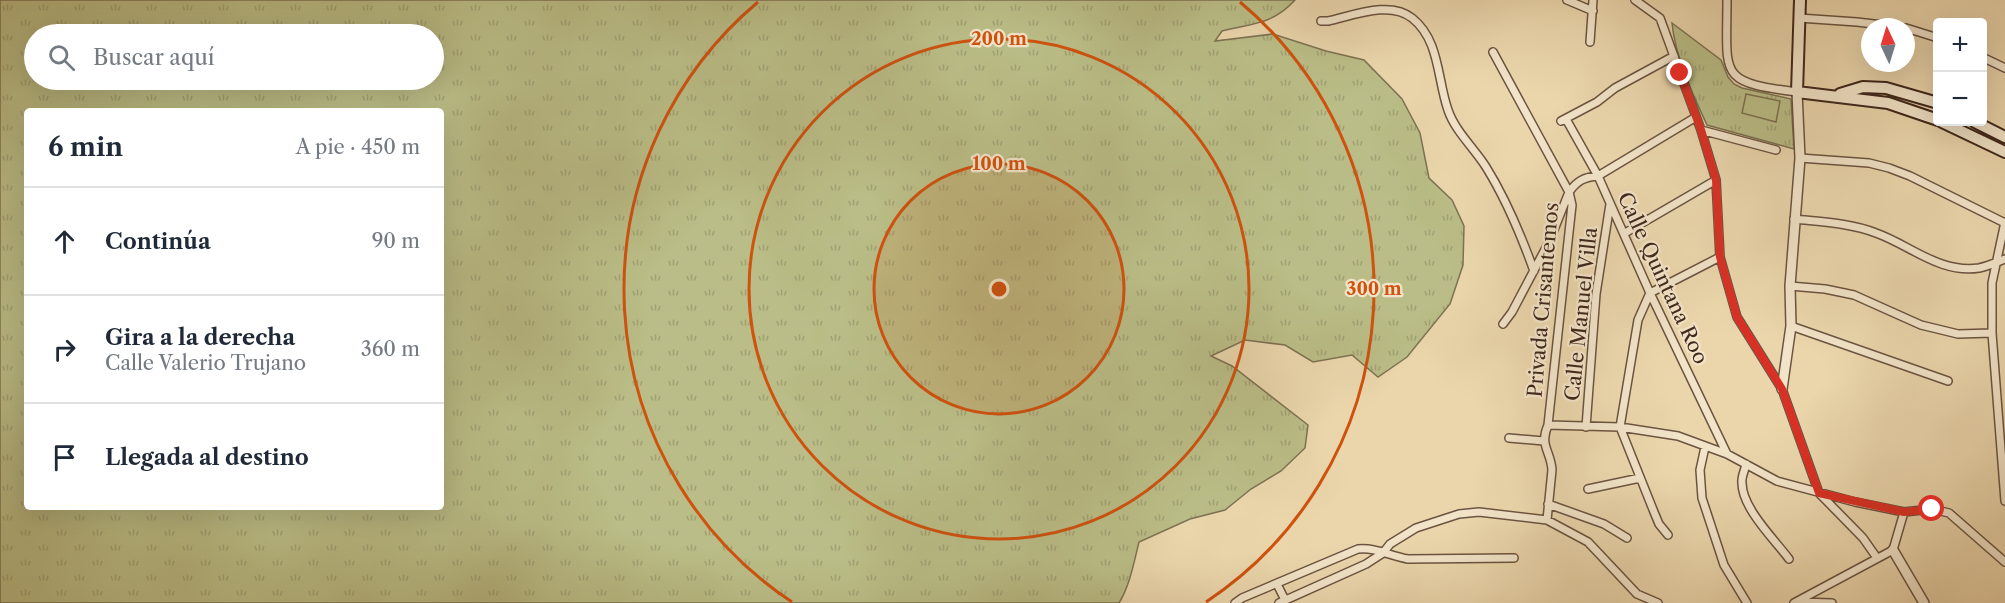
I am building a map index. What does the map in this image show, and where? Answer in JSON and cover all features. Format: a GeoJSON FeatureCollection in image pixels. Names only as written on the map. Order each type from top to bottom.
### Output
{"type":"FeatureCollection","features":[{"type":"Feature","properties":{"kind":"main road"},"geometry":{"type":"LineString","coordinates":[[1800,0],[1797,92],[1888,103],[1933,119]]}},
{"type":"Feature","properties":{"kind":"main road"},"geometry":{"type":"LineString","coordinates":[[1836,96],[1863,87],[1872,87],[1903,92],[1933,101]]}},
{"type":"Feature","properties":{"kind":"main road"},"geometry":{"type":"LineString","coordinates":[[1950,126],[2005,152]]}},
{"type":"Feature","properties":{"kind":"main road"},"geometry":{"type":"LineString","coordinates":[[1983,126],[2005,137]]}},
{"type":"Feature","properties":{"kind":"street"},"geometry":{"type":"LineString","coordinates":[[1567,0],[1593,11]]}},
{"type":"Feature","properties":{"kind":"street"},"geometry":{"type":"LineString","coordinates":[[1590,42],[1593,0]]}},
{"type":"Feature","properties":{"kind":"street"},"geometry":{"type":"LineString","coordinates":[[1635,0],[1660,18],[1701,130],[1716,180],[1720,257],[1737,317],[1782,389],[1819,493],[1863,538],[1877,558]]}},
{"type":"Feature","properties":{"kind":"street"},"geometry":{"type":"LineString","coordinates":[[1727,0],[1727,54],[1734,76],[1750,85],[1797,92],[1800,158],[1790,286],[1791,326],[1782,389]]}},
{"type":"Feature","properties":{"kind":"street"},"geometry":{"type":"LineString","coordinates":[[1321,21],[1382,10],[1404,14],[1420,26],[1436,56],[1450,115],[1487,168],[1518,230],[1534,271]]}},
{"type":"Feature","properties":{"kind":"street"},"geometry":{"type":"LineString","coordinates":[[1799,18],[1861,24]]}},
{"type":"Feature","properties":{"kind":"street"},"geometry":{"type":"LineString","coordinates":[[1915,31],[1933,36]]}},
{"type":"Feature","properties":{"kind":"street","name":"Privada Crisantemos"},"geometry":{"type":"LineString","coordinates":[[1493,52],[1569,192],[1572,213],[1548,426],[1544,441]]}},
{"type":"Feature","properties":{"kind":"street","name":"Calle Quintana Roo"},"geometry":{"type":"LineString","coordinates":[[1674,57],[1615,88],[1597,102],[1564,120],[1598,176],[1650,293],[1727,454]]}},
{"type":"Feature","properties":{"kind":"street"},"geometry":{"type":"LineString","coordinates":[[1987,59],[2005,68]]}},
{"type":"Feature","properties":{"kind":"street"},"geometry":{"type":"LineString","coordinates":[[1503,324],[1512,312],[1550,240],[1569,192],[1580,180],[1598,176],[1696,117]]}},
{"type":"Feature","properties":{"kind":"street"},"geometry":{"type":"LineString","coordinates":[[1701,130],[1776,150]]}},
{"type":"Feature","properties":{"kind":"street"},"geometry":{"type":"LineString","coordinates":[[1800,158],[1861,163],[1889,168],[2005,223],[1992,283],[1992,333],[2003,420],[2005,501]]}},
{"type":"Feature","properties":{"kind":"street","name":"Calle Manuel Villa"},"geometry":{"type":"LineString","coordinates":[[1625,233],[1716,180]]}},
{"type":"Feature","properties":{"kind":"street","name":"Calle Manuel Villa"},"geometry":{"type":"LineString","coordinates":[[1586,427],[1596,294],[1610,204]]}},
{"type":"Feature","properties":{"kind":"street"},"geometry":{"type":"LineString","coordinates":[[1794,219],[1861,228],[1894,241],[1931,260],[1952,267],[1979,268],[2005,259]]}},
{"type":"Feature","properties":{"kind":"street"},"geometry":{"type":"LineString","coordinates":[[1668,535],[1659,524],[1620,427],[1638,320],[1650,293],[1720,257]]}},
{"type":"Feature","properties":{"kind":"street"},"geometry":{"type":"LineString","coordinates":[[1790,286],[1825,289],[1854,295],[1921,325],[1958,334],[1992,333]]}},
{"type":"Feature","properties":{"kind":"street"},"geometry":{"type":"LineString","coordinates":[[1791,326],[1948,381]]}},
{"type":"Feature","properties":{"kind":"street"},"geometry":{"type":"LineString","coordinates":[[1548,426],[1620,427],[1678,436],[1727,454],[1777,481],[1819,493],[1904,512],[1932,509],[1949,513],[2005,562]]}},
{"type":"Feature","properties":{"kind":"street"},"geometry":{"type":"LineString","coordinates":[[1509,438],[1544,441],[1552,463],[1546,520]]}},
{"type":"Feature","properties":{"kind":"street"},"geometry":{"type":"LineString","coordinates":[[1705,447],[1700,470],[1702,498],[1724,565],[1747,603]]}},
{"type":"Feature","properties":{"kind":"street"},"geometry":{"type":"LineString","coordinates":[[1746,464],[1741,481],[1743,494],[1749,507],[1789,559]]}},
{"type":"Feature","properties":{"kind":"street"},"geometry":{"type":"LineString","coordinates":[[1588,489],[1640,478]]}},
{"type":"Feature","properties":{"kind":"street"},"geometry":{"type":"LineString","coordinates":[[1548,504],[1604,524],[1627,538]]}},
{"type":"Feature","properties":{"kind":"street"},"geometry":{"type":"LineString","coordinates":[[1904,512],[1893,550],[1924,603]]}},
{"type":"Feature","properties":{"kind":"street"},"geometry":{"type":"LineString","coordinates":[[1276,584],[1282,602],[1366,564],[1383,553],[1390,544],[1416,528],[1459,514],[1479,513],[1546,520],[1588,542],[1637,594],[1658,603]]}},
{"type":"Feature","properties":{"kind":"street"},"geometry":{"type":"LineString","coordinates":[[1235,603],[1358,549],[1367,548],[1408,559],[1514,558]]}},
{"type":"Feature","properties":{"kind":"street"},"geometry":{"type":"LineString","coordinates":[[1795,603],[1893,550]]}},
{"type":"Feature","properties":{"kind":"street"},"geometry":{"type":"LineString","coordinates":[[1636,603],[1637,594]]}},
{"type":"Feature","properties":{"kind":"street"},"geometry":{"type":"LineString","coordinates":[[1795,603],[1832,603]]}},
{"type":"Feature","properties":{"kind":"green space"},"geometry":{"type":"Polygon","coordinates":[[[0,0],[1295,0],[1270,19],[1222,31],[1215,41],[1273,34],[1364,60],[1402,99],[1420,133],[1429,178],[1452,200],[1464,226],[1463,265],[1450,304],[1407,357],[1378,377],[1352,355],[1313,362],[1285,345],[1245,340],[1211,356],[1232,366],[1308,425],[1305,448],[1281,471],[1251,489],[1225,510],[1190,519],[1139,542],[1129,581],[1119,603],[0,603],[0,0]]]}},
{"type":"Feature","properties":{"kind":"green space"},"geometry":{"type":"Polygon","coordinates":[[[1672,23],[1721,60],[1728,77],[1734,84],[1742,88],[1791,99],[1794,149],[1707,125],[1681,62],[1672,23]]]}},
{"type":"Feature","properties":{"kind":"green space"},"geometry":{"type":"Polygon","coordinates":[[[1746,94],[1780,101],[1776,122],[1742,113],[1746,94]]]}},
{"type":"Feature","properties":{"kind":"route"},"geometry":{"type":"LineString","coordinates":[[1680,73],[1716,180],[1720,257],[1737,317],[1782,389],[1819,493],[1904,512],[1932,509]]}}]}
